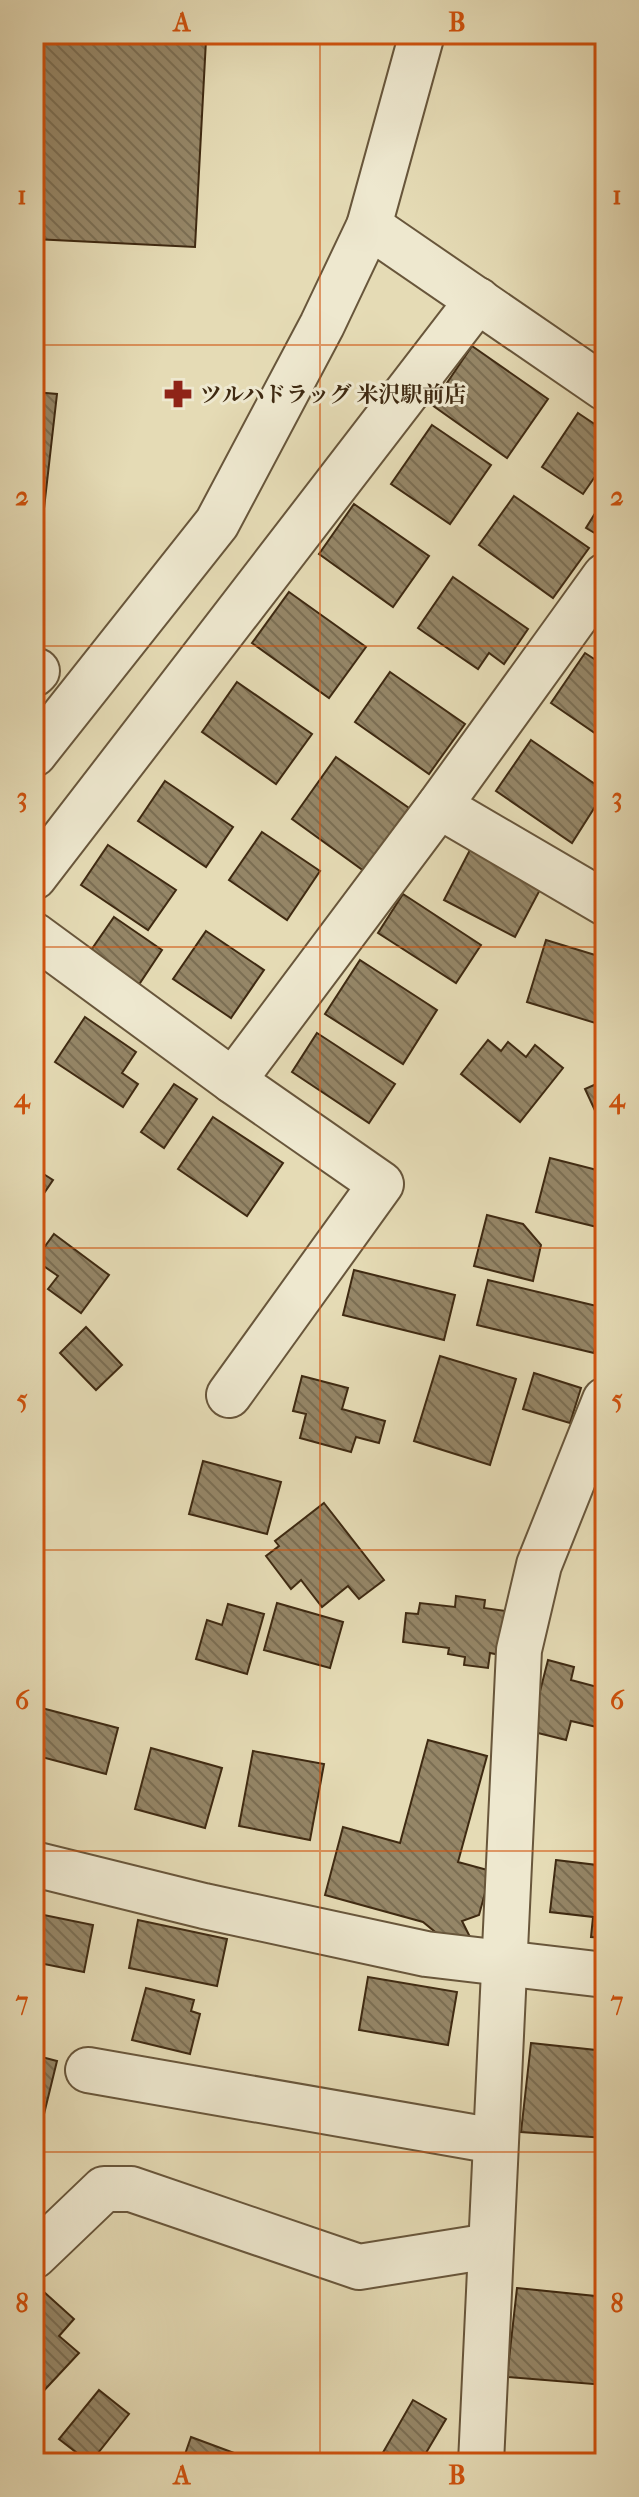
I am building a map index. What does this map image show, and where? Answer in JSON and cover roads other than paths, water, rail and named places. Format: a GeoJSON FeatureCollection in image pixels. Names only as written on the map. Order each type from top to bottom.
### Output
{"type":"FeatureCollection","features":[{"type":"Feature","properties":{"kind":"street"},"geometry":{"type":"LineString","coordinates":[[34,754],[217,523],[322,325],[369,226],[422,34]]}},
{"type":"Feature","properties":{"kind":"street"},"geometry":{"type":"LineString","coordinates":[[369,226],[605,388]]}},
{"type":"Feature","properties":{"kind":"street"},"geometry":{"type":"LineString","coordinates":[[34,877],[478,300]]}},
{"type":"Feature","properties":{"kind":"street"},"geometry":{"type":"LineString","coordinates":[[233,1081],[439,806],[605,576]]}},
{"type":"Feature","properties":{"kind":"street"},"geometry":{"type":"LineString","coordinates":[[439,806],[605,903]]}},
{"type":"Feature","properties":{"kind":"street"},"geometry":{"type":"LineString","coordinates":[[34,935],[233,1081],[381,1184],[229,1395]]}},
{"type":"Feature","properties":{"kind":"street"},"geometry":{"type":"LineString","coordinates":[[481,2463],[519,1650],[539,1565],[593,1452],[605,1400]]}},
{"type":"Feature","properties":{"kind":"street"},"geometry":{"type":"LineString","coordinates":[[34,1864],[204,1906],[426,1954],[605,1975]]}},
{"type":"Feature","properties":{"kind":"street"},"geometry":{"type":"LineString","coordinates":[[88,2070],[495,2141]]}},
{"type":"Feature","properties":{"kind":"street"},"geometry":{"type":"LineString","coordinates":[[34,2256],[104,2189],[131,2189],[359,2267],[490,2246]]}},
{"type":"Feature","properties":{"kind":"place","name":"ツルハドラッグ 米沢駅前店"},"geometry":{"type":"Point","coordinates":[178,394]}}]}
